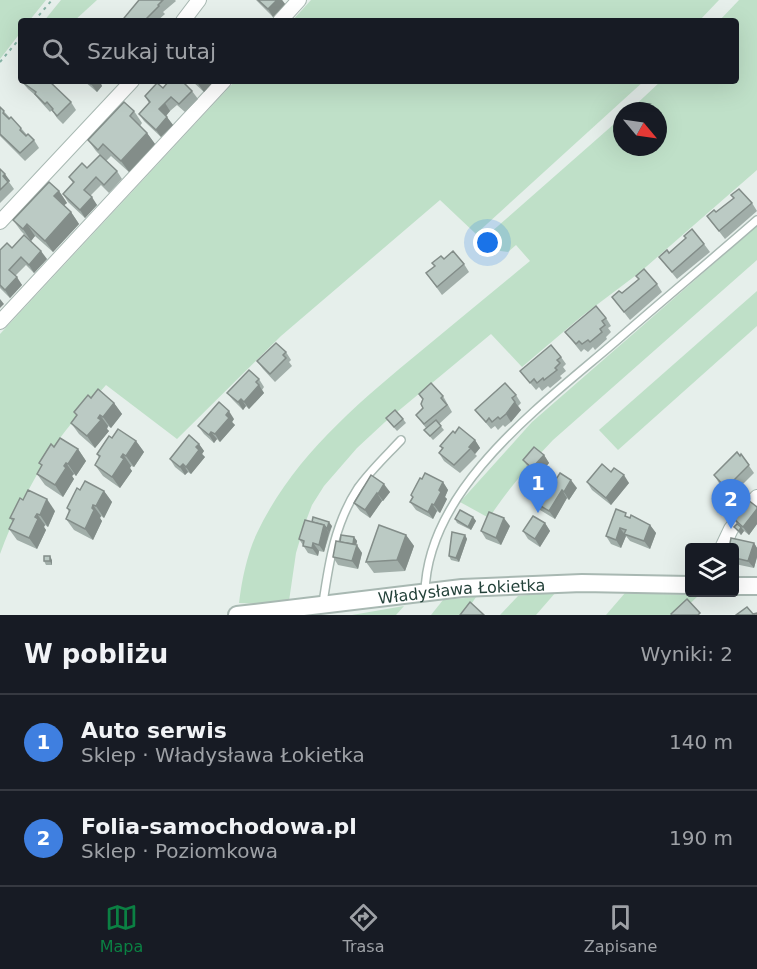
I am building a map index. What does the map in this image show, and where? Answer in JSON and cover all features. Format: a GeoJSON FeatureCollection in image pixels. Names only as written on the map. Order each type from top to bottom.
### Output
{"type":"FeatureCollection","features":[{"type":"Feature","properties":{"kind":"street"},"geometry":{"type":"LineString","coordinates":[[185,18],[199,0]]}},
{"type":"Feature","properties":{"kind":"street"},"geometry":{"type":"LineString","coordinates":[[283,18],[299,0]]}},
{"type":"Feature","properties":{"kind":"street"},"geometry":{"type":"LineString","coordinates":[[0,222],[129,84]]}},
{"type":"Feature","properties":{"kind":"street"},"geometry":{"type":"LineString","coordinates":[[0,322],[221,84]]}},
{"type":"Feature","properties":{"kind":"street"},"geometry":{"type":"LineString","coordinates":[[724,543],[731,529],[757,497]]}},
{"type":"Feature","properties":{"kind":"street","name":"Władysława Łokietka"},"geometry":{"type":"LineString","coordinates":[[237,615],[462,588],[582,583],[685,585]]}},
{"type":"Feature","properties":{"kind":"street"},"geometry":{"type":"LineString","coordinates":[[739,586],[757,586]]}},
{"type":"Feature","properties":{"kind":"lane"},"geometry":{"type":"LineString","coordinates":[[425,593],[426,571],[442,529],[471,478],[490,455],[527,418],[757,220]]}},
{"type":"Feature","properties":{"kind":"lane"},"geometry":{"type":"LineString","coordinates":[[322,606],[334,538],[349,504],[359,487],[402,440]]}},
{"type":"Feature","properties":{"kind":"path"},"geometry":{"type":"LineString","coordinates":[[37,18],[52,0]]}},
{"type":"Feature","properties":{"kind":"path"},"geometry":{"type":"LineString","coordinates":[[0,62],[18,41]]}},
{"type":"Feature","properties":{"kind":"green space"},"geometry":{"type":"Polygon","coordinates":[[[0,0],[46,0],[31,18],[18,18],[18,36],[0,59],[0,0]]]}},
{"type":"Feature","properties":{"kind":"green space"},"geometry":{"type":"Polygon","coordinates":[[[61,0],[97,0],[77,18],[46,18],[61,0]]]}},
{"type":"Feature","properties":{"kind":"green space"},"geometry":{"type":"Polygon","coordinates":[[[311,0],[719,0],[702,18],[295,18],[311,0]]]}},
{"type":"Feature","properties":{"kind":"green space"},"geometry":{"type":"Polygon","coordinates":[[[739,0],[757,0],[757,170],[639,273],[582,316],[522,367],[491,334],[385,422],[357,448],[324,486],[312,505],[296,553],[289,601],[263,604],[239,603],[245,567],[257,533],[272,505],[308,456],[351,411],[530,261],[516,245],[508,252],[493,250],[482,240],[613,125],[613,156],[667,156],[667,102],[639,102],[658,84],[739,84],[739,18],[722,18],[739,0]]]}},
{"type":"Feature","properties":{"kind":"green space"},"geometry":{"type":"Polygon","coordinates":[[[232,84],[641,84],[621,102],[613,102],[613,109],[476,234],[440,200],[281,336],[177,439],[106,385],[71,424],[42,466],[26,494],[0,554],[0,334],[232,84]]]}},
{"type":"Feature","properties":{"kind":"green space"},"geometry":{"type":"Polygon","coordinates":[[[757,226],[757,260],[553,440],[519,478],[489,518],[460,502],[532,422],[757,226]]]}},
{"type":"Feature","properties":{"kind":"green space"},"geometry":{"type":"Polygon","coordinates":[[[757,291],[757,326],[618,450],[599,430],[757,291]]]}},
{"type":"Feature","properties":{"kind":"green space"},"geometry":{"type":"Polygon","coordinates":[[[556,592],[536,615],[500,615],[518,596],[556,592]]]}},
{"type":"Feature","properties":{"kind":"green space"},"geometry":{"type":"Polygon","coordinates":[[[625,593],[697,597],[678,615],[606,615],[625,593]]]}},
{"type":"Feature","properties":{"kind":"green space"},"geometry":{"type":"Polygon","coordinates":[[[476,597],[464,615],[431,615],[443,600],[476,597]]]}},
{"type":"Feature","properties":{"kind":"green space"},"geometry":{"type":"Polygon","coordinates":[[[404,606],[396,615],[352,615],[404,606]]]}},
{"type":"Feature","properties":{"kind":"building"},"geometry":{"type":"Polygon","coordinates":[[[139,0],[163,0],[147,18],[124,18],[139,0]]]}},
{"type":"Feature","properties":{"kind":"building"},"geometry":{"type":"Polygon","coordinates":[[[258,0],[277,0],[268,9],[258,0]]]}},
{"type":"Feature","properties":{"kind":"building"},"geometry":{"type":"Polygon","coordinates":[[[25,84],[52,84],[71,102],[57,116],[47,102],[45,104],[35,94],[36,92],[25,84]]]}},
{"type":"Feature","properties":{"kind":"building"},"geometry":{"type":"Polygon","coordinates":[[[156,84],[163,88],[166,84],[185,84],[192,91],[179,104],[171,97],[159,109],[167,117],[156,130],[139,114],[150,102],[145,96],[156,84]]]}},
{"type":"Feature","properties":{"kind":"building"},"geometry":{"type":"Polygon","coordinates":[[[124,102],[134,111],[130,116],[147,133],[121,161],[103,144],[98,150],[88,140],[124,102]]]}},
{"type":"Feature","properties":{"kind":"building"},"geometry":{"type":"Polygon","coordinates":[[[0,107],[26,136],[28,134],[34,140],[20,153],[0,134],[0,107]]]}},
{"type":"Feature","properties":{"kind":"building"},"geometry":{"type":"Polygon","coordinates":[[[100,155],[117,171],[104,185],[96,177],[84,190],[92,197],[80,210],[63,194],[74,182],[69,177],[82,163],[87,168],[100,155]]]}},
{"type":"Feature","properties":{"kind":"building"},"geometry":{"type":"Polygon","coordinates":[[[0,169],[8,182],[0,190],[0,169]]]}},
{"type":"Feature","properties":{"kind":"building"},"geometry":{"type":"Polygon","coordinates":[[[49,182],[59,191],[54,196],[71,212],[45,241],[27,224],[23,229],[13,220],[49,182]]]}},
{"type":"Feature","properties":{"kind":"building"},"geometry":{"type":"Polygon","coordinates":[[[739,189],[752,203],[719,231],[707,216],[734,198],[731,195],[739,189]]]}},
{"type":"Feature","properties":{"kind":"building"},"geometry":{"type":"Polygon","coordinates":[[[692,229],[704,244],[672,272],[659,257],[667,250],[669,253],[686,238],[684,236],[692,229]]]}},
{"type":"Feature","properties":{"kind":"building"},"geometry":{"type":"Polygon","coordinates":[[[24,235],[41,251],[29,265],[21,257],[9,270],[17,277],[5,290],[0,285],[0,250],[7,243],[12,248],[24,235]]]}},
{"type":"Feature","properties":{"kind":"building"},"geometry":{"type":"Polygon","coordinates":[[[453,251],[464,264],[437,287],[426,273],[435,266],[432,263],[441,256],[444,259],[453,251]]]}},
{"type":"Feature","properties":{"kind":"building"},"geometry":{"type":"Polygon","coordinates":[[[644,269],[657,284],[624,312],[612,297],[619,291],[622,293],[639,279],[636,276],[644,269]]]}},
{"type":"Feature","properties":{"kind":"building"},"geometry":{"type":"Polygon","coordinates":[[[596,306],[606,318],[602,321],[605,325],[600,329],[602,332],[590,342],[588,340],[582,344],[579,341],[576,344],[565,332],[596,306]]]}},
{"type":"Feature","properties":{"kind":"building"},"geometry":{"type":"Polygon","coordinates":[[[276,343],[286,352],[283,355],[286,358],[270,374],[257,361],[276,343]]]}},
{"type":"Feature","properties":{"kind":"building"},"geometry":{"type":"Polygon","coordinates":[[[551,345],[561,357],[557,360],[560,363],[555,368],[557,370],[544,380],[543,378],[537,383],[534,379],[530,383],[520,371],[551,345]]]}},
{"type":"Feature","properties":{"kind":"building"},"geometry":{"type":"Polygon","coordinates":[[[249,370],[259,379],[256,382],[259,385],[244,402],[241,399],[238,402],[227,393],[249,370]]]}},
{"type":"Feature","properties":{"kind":"building"},"geometry":{"type":"Polygon","coordinates":[[[431,383],[443,396],[441,398],[447,405],[424,424],[416,415],[423,408],[421,404],[423,399],[419,394],[431,383]]]}},
{"type":"Feature","properties":{"kind":"building"},"geometry":{"type":"Polygon","coordinates":[[[505,383],[516,395],[512,398],[515,402],[500,419],[498,417],[492,422],[489,418],[486,422],[475,410],[505,383]]]}},
{"type":"Feature","properties":{"kind":"building"},"geometry":{"type":"Polygon","coordinates":[[[98,389],[114,403],[103,417],[100,415],[98,418],[101,420],[87,436],[71,423],[77,415],[74,412],[88,395],[91,398],[98,389]]]}},
{"type":"Feature","properties":{"kind":"building"},"geometry":{"type":"Polygon","coordinates":[[[219,402],[229,411],[226,415],[229,418],[215,434],[211,432],[209,435],[198,426],[219,402]]]}},
{"type":"Feature","properties":{"kind":"building"},"geometry":{"type":"Polygon","coordinates":[[[395,410],[403,419],[394,427],[386,418],[395,410]]]}},
{"type":"Feature","properties":{"kind":"building"},"geometry":{"type":"Polygon","coordinates":[[[436,420],[441,426],[430,436],[424,430],[436,420]]]}},
{"type":"Feature","properties":{"kind":"building"},"geometry":{"type":"Polygon","coordinates":[[[459,427],[475,440],[469,447],[471,448],[454,465],[439,453],[443,448],[440,446],[459,427]]]}},
{"type":"Feature","properties":{"kind":"building"},"geometry":{"type":"Polygon","coordinates":[[[118,429],[136,441],[126,456],[123,454],[121,457],[124,459],[112,477],[95,465],[100,456],[97,454],[109,436],[112,438],[118,429]]]}},
{"type":"Feature","properties":{"kind":"building"},"geometry":{"type":"Polygon","coordinates":[[[189,435],[199,444],[196,447],[199,450],[186,467],[183,464],[180,467],[170,459],[189,435]]]}},
{"type":"Feature","properties":{"kind":"building"},"geometry":{"type":"Polygon","coordinates":[[[60,438],[78,449],[68,464],[64,466],[66,468],[55,485],[37,474],[42,465],[39,463],[51,444],[54,447],[60,438]]]}},
{"type":"Feature","properties":{"kind":"building"},"geometry":{"type":"Polygon","coordinates":[[[534,447],[544,455],[532,468],[523,460],[534,447]]]}},
{"type":"Feature","properties":{"kind":"building"},"geometry":{"type":"Polygon","coordinates":[[[737,452],[749,465],[726,488],[714,475],[737,452]]]}},
{"type":"Feature","properties":{"kind":"building"},"geometry":{"type":"Polygon","coordinates":[[[602,464],[611,472],[614,468],[624,475],[606,498],[587,482],[602,464]]]}},
{"type":"Feature","properties":{"kind":"building"},"geometry":{"type":"Polygon","coordinates":[[[425,473],[443,482],[439,490],[441,492],[428,512],[410,502],[413,497],[411,495],[425,473]]]}},
{"type":"Feature","properties":{"kind":"building"},"geometry":{"type":"Polygon","coordinates":[[[560,473],[571,480],[549,511],[534,502],[548,480],[553,484],[560,473]]]}},
{"type":"Feature","properties":{"kind":"building"},"geometry":{"type":"Polygon","coordinates":[[[371,475],[384,484],[365,510],[354,503],[371,475]]]}},
{"type":"Feature","properties":{"kind":"building"},"geometry":{"type":"Polygon","coordinates":[[[85,481],[104,491],[96,506],[93,505],[94,510],[85,529],[66,519],[70,510],[67,508],[77,488],[80,490],[85,481]]]}},
{"type":"Feature","properties":{"kind":"building"},"geometry":{"type":"Polygon","coordinates":[[[28,490],[47,499],[40,515],[37,514],[35,517],[38,519],[29,538],[9,529],[14,519],[10,518],[20,498],[23,500],[28,490]]]}},
{"type":"Feature","properties":{"kind":"building"},"geometry":{"type":"Polygon","coordinates":[[[748,500],[757,509],[743,527],[734,519],[748,500]]]}},
{"type":"Feature","properties":{"kind":"building"},"geometry":{"type":"Polygon","coordinates":[[[616,509],[626,513],[625,516],[630,518],[631,515],[650,525],[644,541],[624,534],[626,530],[620,528],[616,540],[606,536],[616,509]]]}},
{"type":"Feature","properties":{"kind":"building"},"geometry":{"type":"Polygon","coordinates":[[[460,510],[473,517],[468,527],[455,519],[460,510]]]}},
{"type":"Feature","properties":{"kind":"building"},"geometry":{"type":"Polygon","coordinates":[[[489,512],[504,518],[496,538],[481,531],[489,512]]]}},
{"type":"Feature","properties":{"kind":"building"},"geometry":{"type":"Polygon","coordinates":[[[533,516],[545,523],[535,539],[523,531],[533,516]]]}},
{"type":"Feature","properties":{"kind":"building"},"geometry":{"type":"Polygon","coordinates":[[[313,517],[329,522],[327,529],[324,525],[312,522],[313,517]]]}},
{"type":"Feature","properties":{"kind":"building"},"geometry":{"type":"Polygon","coordinates":[[[305,520],[324,525],[319,545],[313,543],[312,548],[303,546],[304,541],[299,539],[305,520]]]}},
{"type":"Feature","properties":{"kind":"building"},"geometry":{"type":"Polygon","coordinates":[[[737,524],[741,527],[739,531],[734,527],[737,524]]]}},
{"type":"Feature","properties":{"kind":"building"},"geometry":{"type":"Polygon","coordinates":[[[379,525],[406,535],[397,560],[366,562],[379,525]]]}},
{"type":"Feature","properties":{"kind":"building"},"geometry":{"type":"Polygon","coordinates":[[[452,532],[465,535],[456,558],[449,556],[452,532]]]}},
{"type":"Feature","properties":{"kind":"building"},"geometry":{"type":"Polygon","coordinates":[[[341,535],[354,537],[353,544],[340,542],[341,535]]]}},
{"type":"Feature","properties":{"kind":"building"},"geometry":{"type":"Polygon","coordinates":[[[731,538],[754,543],[748,561],[739,559],[739,543],[730,543],[731,538]]]}},
{"type":"Feature","properties":{"kind":"building"},"geometry":{"type":"Polygon","coordinates":[[[336,541],[357,545],[352,561],[333,557],[336,541]]]}},
{"type":"Feature","properties":{"kind":"building"},"geometry":{"type":"Polygon","coordinates":[[[44,556],[50,556],[50,561],[44,561],[44,556]]]}},
{"type":"Feature","properties":{"kind":"building"},"geometry":{"type":"Polygon","coordinates":[[[687,599],[700,613],[698,615],[671,614],[687,599]]]}},
{"type":"Feature","properties":{"kind":"building"},"geometry":{"type":"Polygon","coordinates":[[[470,602],[484,615],[460,615],[470,602]]]}},
{"type":"Feature","properties":{"kind":"building"},"geometry":{"type":"Polygon","coordinates":[[[747,607],[757,615],[736,615],[747,607]]]}},
{"type":"Feature","properties":{"kind":"place","name":"Auto serwis"},"geometry":{"type":"Point","coordinates":[538,513]}},
{"type":"Feature","properties":{"kind":"place","name":"Folia-samochodowa.pl"},"geometry":{"type":"Point","coordinates":[731,529]}}]}
